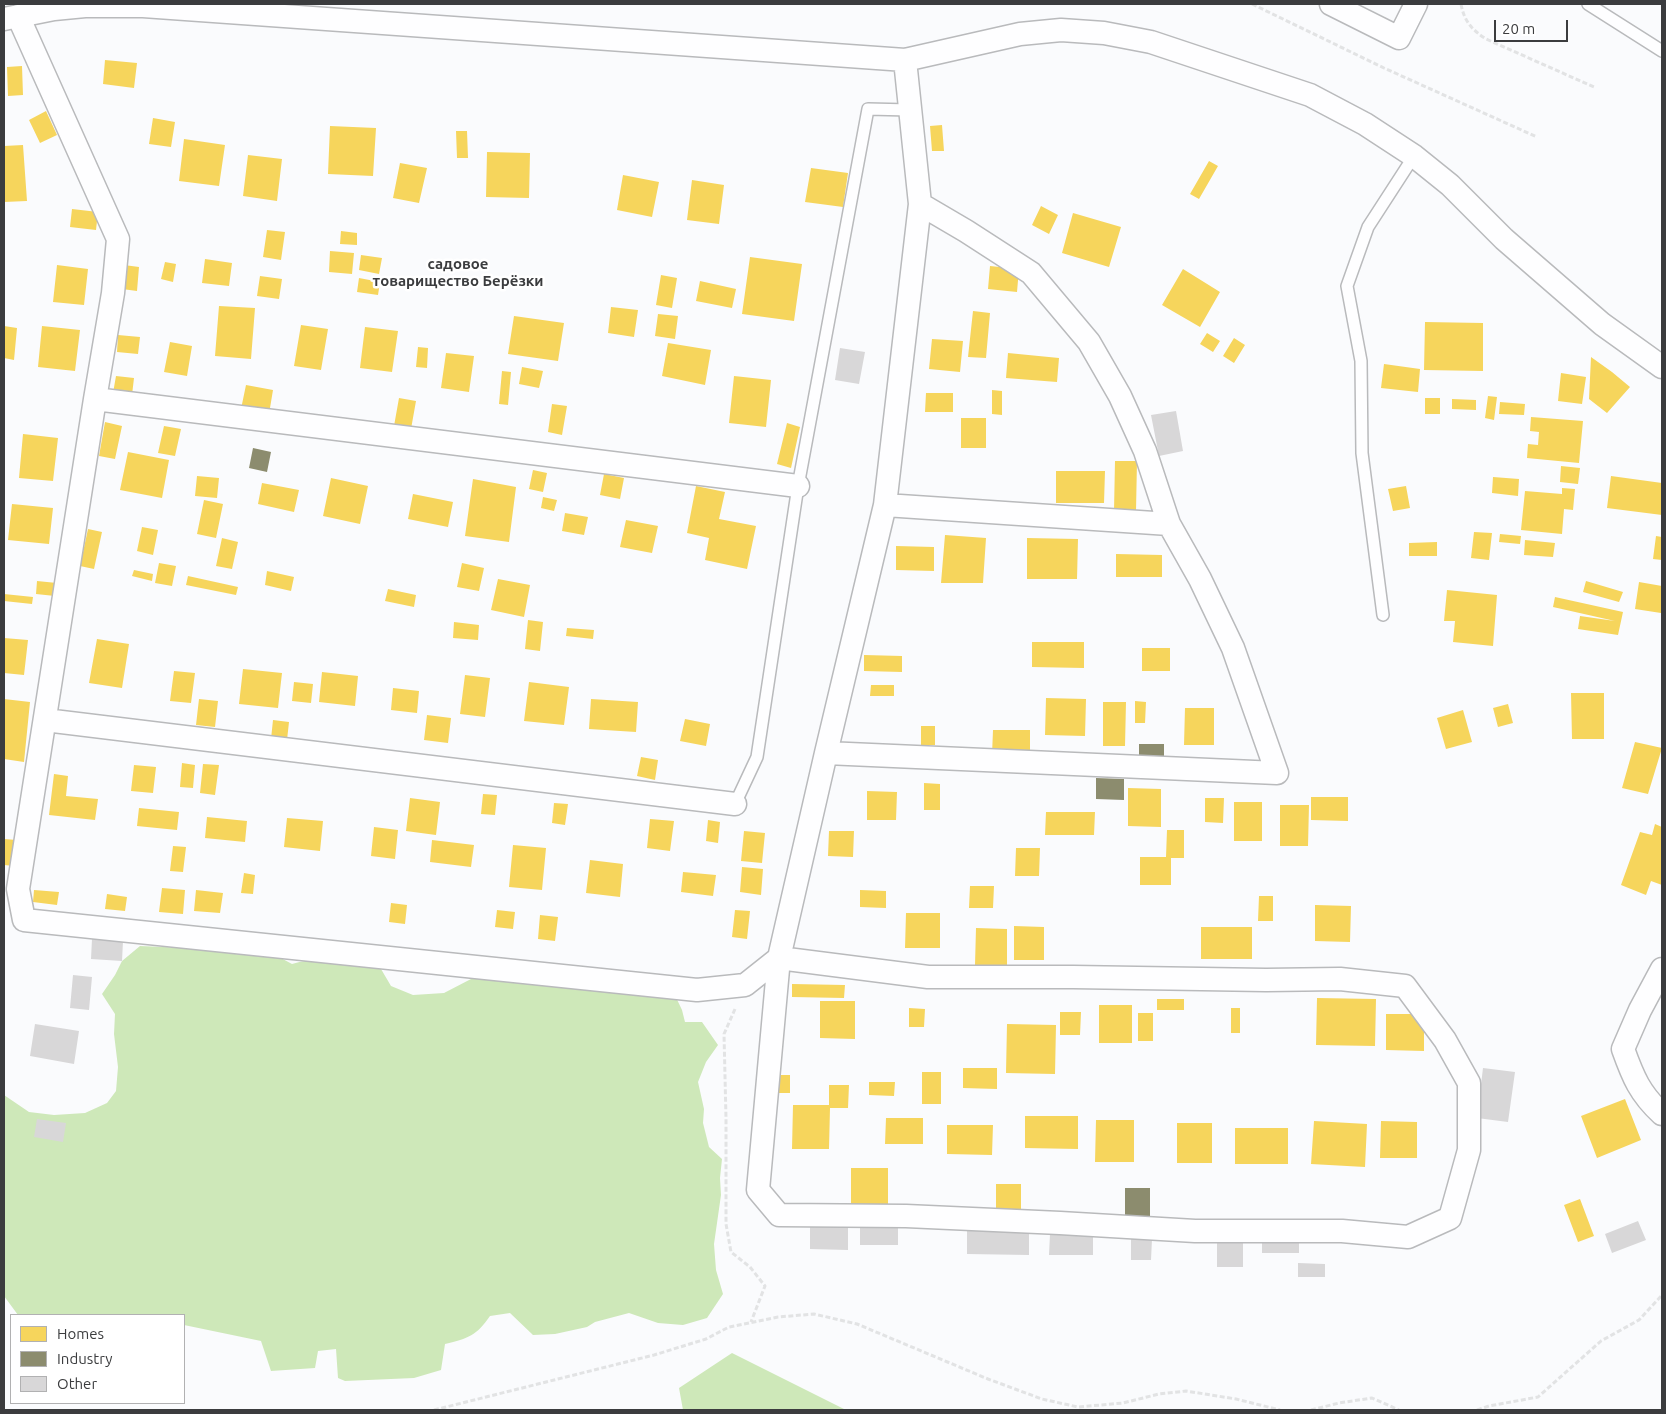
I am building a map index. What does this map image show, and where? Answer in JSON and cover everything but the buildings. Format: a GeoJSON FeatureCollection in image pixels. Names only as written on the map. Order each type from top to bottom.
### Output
{"type":"FeatureCollection","features":[{"type":"Feature","properties":{"kind":"street"},"geometry":{"type":"LineString","coordinates":[[1331,4],[1399,38],[1416,4]]}},
{"type":"Feature","properties":{"kind":"street"},"geometry":{"type":"LineString","coordinates":[[905,60],[920,204],[885,505],[779,958],[758,1190],[779,1214],[1060,1222],[1195,1231],[1342,1231],[1408,1237],[1450,1218],[1469,1150],[1468,1083],[1445,1040],[1405,986],[1340,979],[928,977],[779,958],[745,985],[696,990],[24,920],[11,887],[45,720],[113,293],[118,239],[11,17],[54,9],[85,6],[143,6],[905,60],[1020,34],[1061,30],[1104,33],[1151,42],[1310,95],[1365,124],[1414,156],[1450,185],[1504,239],[1602,324],[1662,366]]}},
{"type":"Feature","properties":{"kind":"street"},"geometry":{"type":"LineString","coordinates":[[826,753],[1277,773],[1233,648],[1200,579],[1169,524],[1145,451],[1120,396],[1089,342],[1031,273],[920,204]]}},
{"type":"Feature","properties":{"kind":"street"},"geometry":{"type":"LineString","coordinates":[[95,399],[798,486]]}},
{"type":"Feature","properties":{"kind":"street"},"geometry":{"type":"LineString","coordinates":[[885,505],[1169,524]]}},
{"type":"Feature","properties":{"kind":"street"},"geometry":{"type":"LineString","coordinates":[[45,720],[735,804]]}},
{"type":"Feature","properties":{"kind":"street"},"geometry":{"type":"LineString","coordinates":[[1662,968],[1640,1010],[1623,1049],[1634,1078],[1652,1105],[1662,1114]]}},
{"type":"Feature","properties":{"kind":"lane"},"geometry":{"type":"LineString","coordinates":[[1588,4],[1662,51]]}},
{"type":"Feature","properties":{"kind":"lane"},"geometry":{"type":"LineString","coordinates":[[735,804],[757,757],[798,486],[868,110],[910,110]]}},
{"type":"Feature","properties":{"kind":"lane"},"geometry":{"type":"LineString","coordinates":[[1383,615],[1362,453],[1361,361],[1347,286],[1368,227],[1414,156]]}},
{"type":"Feature","properties":{"kind":"path"},"geometry":{"type":"LineString","coordinates":[[1252,4],[1384,68],[1537,137]]}},
{"type":"Feature","properties":{"kind":"path"},"geometry":{"type":"LineString","coordinates":[[1461,4],[1468,25],[1476,33],[1594,87]]}},
{"type":"Feature","properties":{"kind":"path"},"geometry":{"type":"LineString","coordinates":[[745,985],[724,1034],[726,1224],[731,1252],[750,1267],[765,1286],[752,1322]]}},
{"type":"Feature","properties":{"kind":"path"},"geometry":{"type":"LineString","coordinates":[[1477,1410],[1538,1397],[1601,1341],[1639,1320],[1662,1295]]}},
{"type":"Feature","properties":{"kind":"path"},"geometry":{"type":"LineString","coordinates":[[434,1410],[706,1340],[729,1327],[778,1317],[814,1314],[857,1324],[988,1379],[1042,1399],[1078,1407],[1123,1403],[1159,1394],[1186,1391],[1236,1399],[1280,1410]]}},
{"type":"Feature","properties":{"kind":"path"},"geometry":{"type":"LineString","coordinates":[[1311,1410],[1372,1398],[1399,1410]]}},
{"type":"Feature","properties":{"kind":"green space"},"geometry":{"type":"Polygon","coordinates":[[[140,946],[187,948],[243,955],[266,950],[292,964],[314,960],[337,960],[381,969],[391,986],[413,995],[444,993],[471,979],[511,975],[672,989],[682,1010],[685,1022],[702,1022],[718,1045],[706,1062],[698,1082],[704,1109],[703,1123],[709,1147],[722,1159],[721,1195],[714,1244],[716,1270],[723,1294],[707,1318],[683,1325],[658,1323],[629,1313],[595,1322],[587,1327],[555,1334],[533,1335],[510,1313],[490,1316],[476,1332],[460,1340],[445,1344],[441,1370],[414,1378],[345,1381],[338,1378],[336,1349],[318,1351],[315,1368],[271,1371],[261,1341],[185,1325],[185,1314],[17,1314],[4,1296],[4,1095],[29,1112],[54,1115],[85,1113],[107,1103],[116,1091],[118,1067],[114,1034],[115,1014],[102,994],[122,961],[140,946]]]}},
{"type":"Feature","properties":{"kind":"green space"},"geometry":{"type":"Polygon","coordinates":[[[732,1353],[846,1410],[683,1410],[679,1388],[732,1353]]]}},
{"type":"Feature","properties":{"kind":"district","name":"садовое товарищество Берёзки"},"geometry":{"type":"Point","coordinates":[458,272]}}]}
